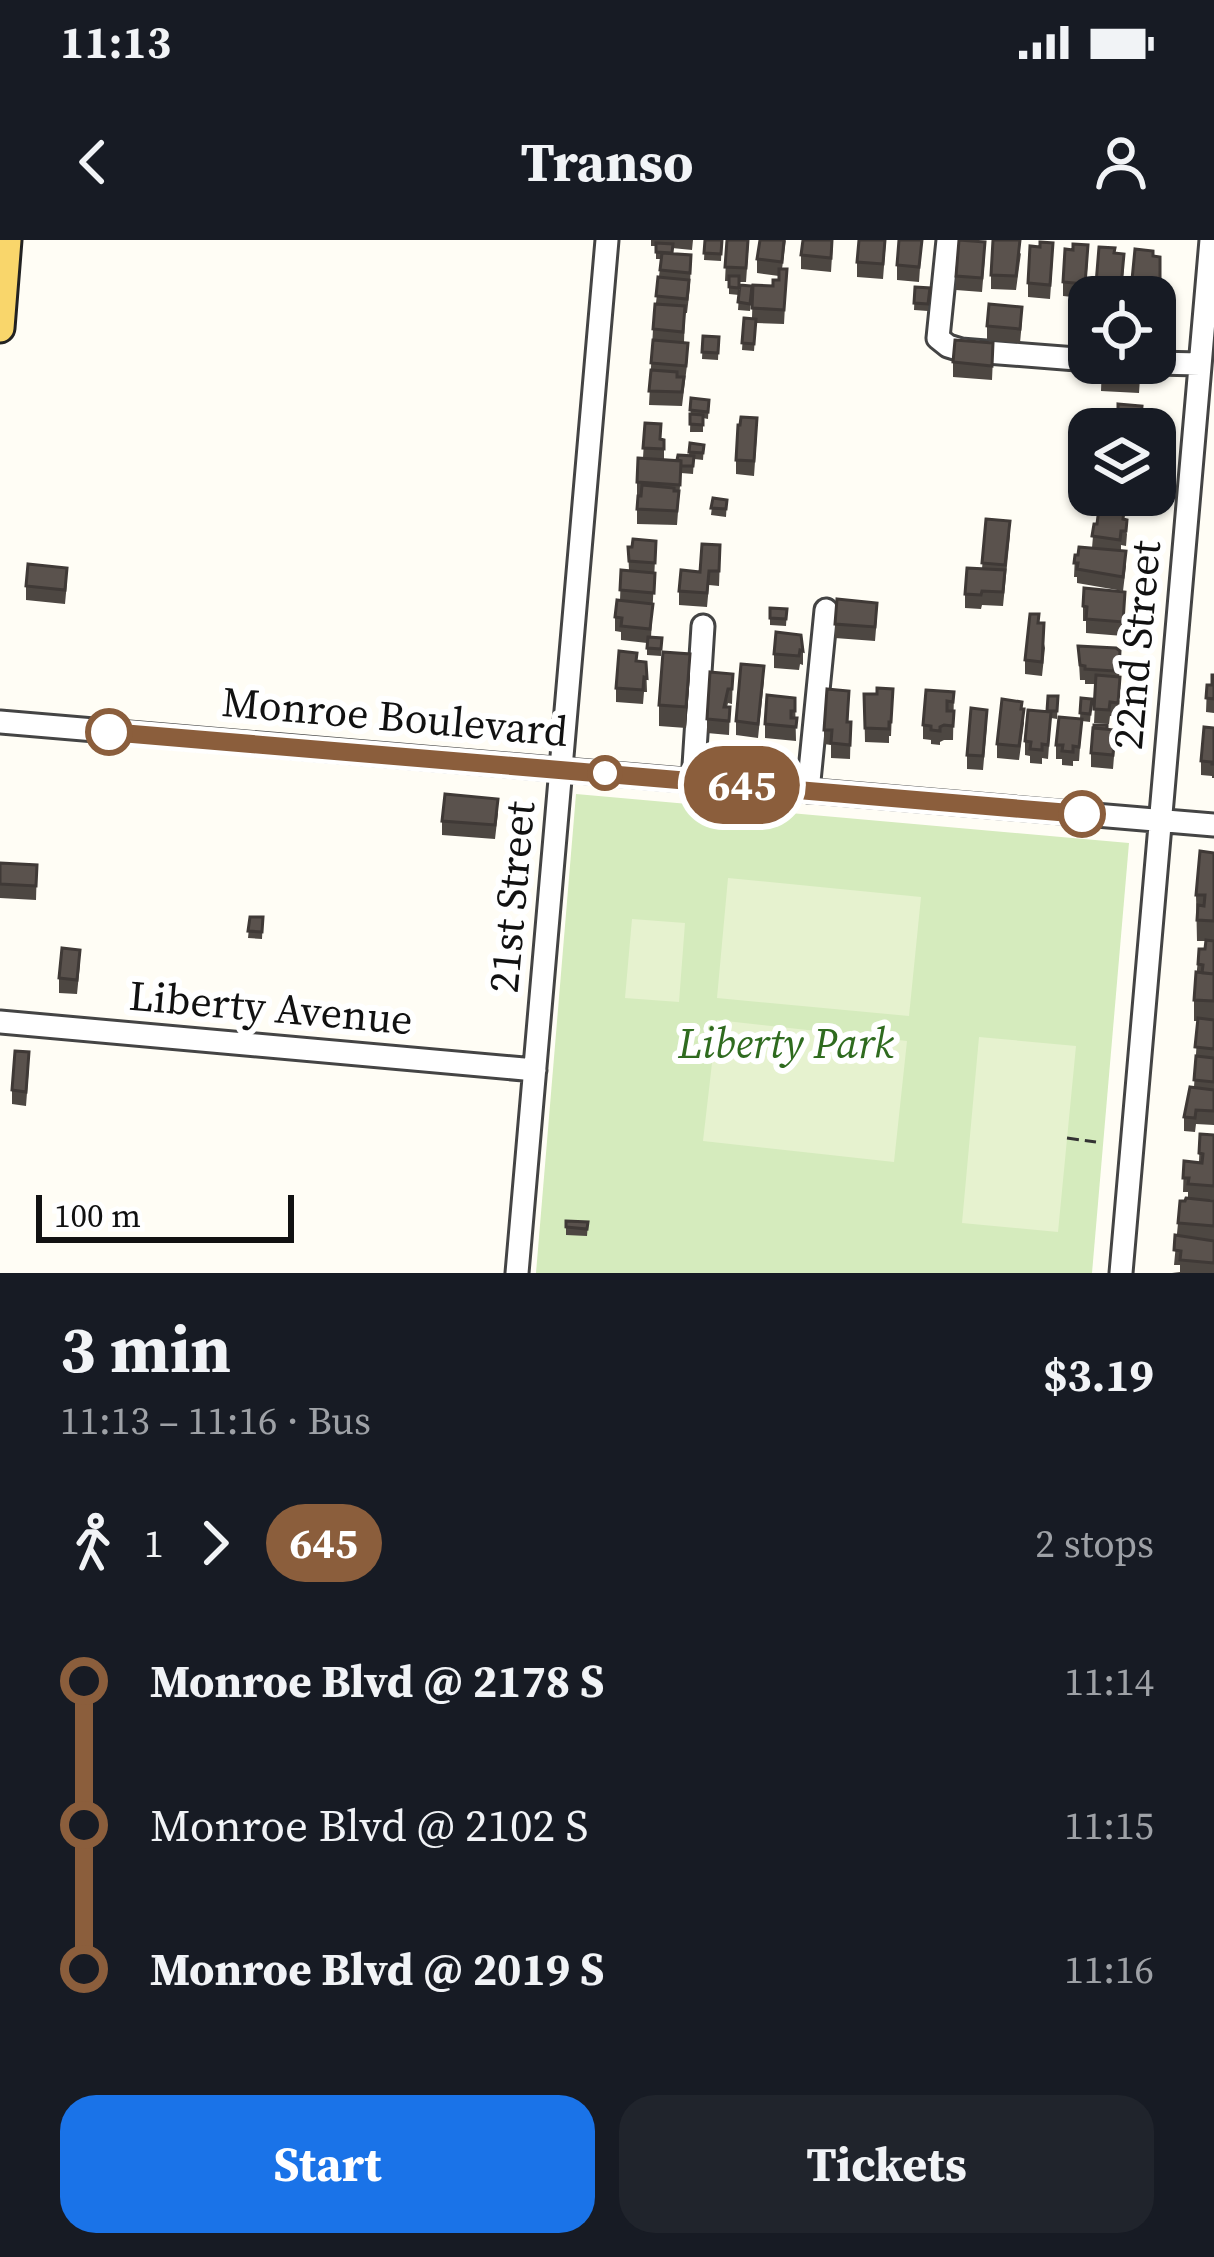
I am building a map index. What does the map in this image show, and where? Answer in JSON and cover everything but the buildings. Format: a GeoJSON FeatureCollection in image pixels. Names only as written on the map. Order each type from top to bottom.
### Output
{"type":"FeatureCollection","features":[{"type":"Feature","properties":{"kind":"main road"},"geometry":{"type":"LineString","coordinates":[[0,328],[7,240]]}},
{"type":"Feature","properties":{"kind":"street","name":"21st Street"},"geometry":{"type":"LineString","coordinates":[[517,1273],[607,240]]}},
{"type":"Feature","properties":{"kind":"street"},"geometry":{"type":"LineString","coordinates":[[948,240],[938,338],[961,350],[1068,358]]}},
{"type":"Feature","properties":{"kind":"street","name":"22nd Street"},"geometry":{"type":"LineString","coordinates":[[1121,1273],[1159,820],[1203,467],[1200,364],[1211,240]]}},
{"type":"Feature","properties":{"kind":"street"},"geometry":{"type":"LineString","coordinates":[[1176,363],[1200,364]]}},
{"type":"Feature","properties":{"kind":"street"},"geometry":{"type":"LineString","coordinates":[[808,790],[826,610]]}},
{"type":"Feature","properties":{"kind":"street"},"geometry":{"type":"LineString","coordinates":[[693,781],[703,626]]}},
{"type":"Feature","properties":{"kind":"street","name":"Monroe Boulevard"},"geometry":{"type":"LineString","coordinates":[[0,722],[1214,824]]}},
{"type":"Feature","properties":{"kind":"street","name":"Liberty Avenue"},"geometry":{"type":"LineString","coordinates":[[0,1022],[535,1070]]}},
{"type":"Feature","properties":{"kind":"path"},"geometry":{"type":"LineString","coordinates":[[1067,1138],[1096,1142]]}},
{"type":"Feature","properties":{"kind":"green space","name":"Liberty Park"},"geometry":{"type":"Polygon","coordinates":[[[576,794],[1129,843],[1092,1273],[536,1273],[576,794]]]}},
{"type":"Feature","properties":{"kind":"green space"},"geometry":{"type":"Polygon","coordinates":[[[728,878],[921,897],[909,1016],[717,998],[728,878]]]}},
{"type":"Feature","properties":{"kind":"green space"},"geometry":{"type":"Polygon","coordinates":[[[632,919],[685,923],[679,1002],[625,998],[632,919]]]}},
{"type":"Feature","properties":{"kind":"green space"},"geometry":{"type":"Polygon","coordinates":[[[717,1020],[907,1041],[894,1162],[703,1141],[717,1020]]]}},
{"type":"Feature","properties":{"kind":"green space"},"geometry":{"type":"Polygon","coordinates":[[[979,1037],[1076,1046],[1058,1232],[962,1223],[979,1037]]]}},
{"type":"Feature","properties":{"kind":"bus line","name":"645"},"geometry":{"type":"LineString","coordinates":[[109,732],[1082,814]]}}]}
